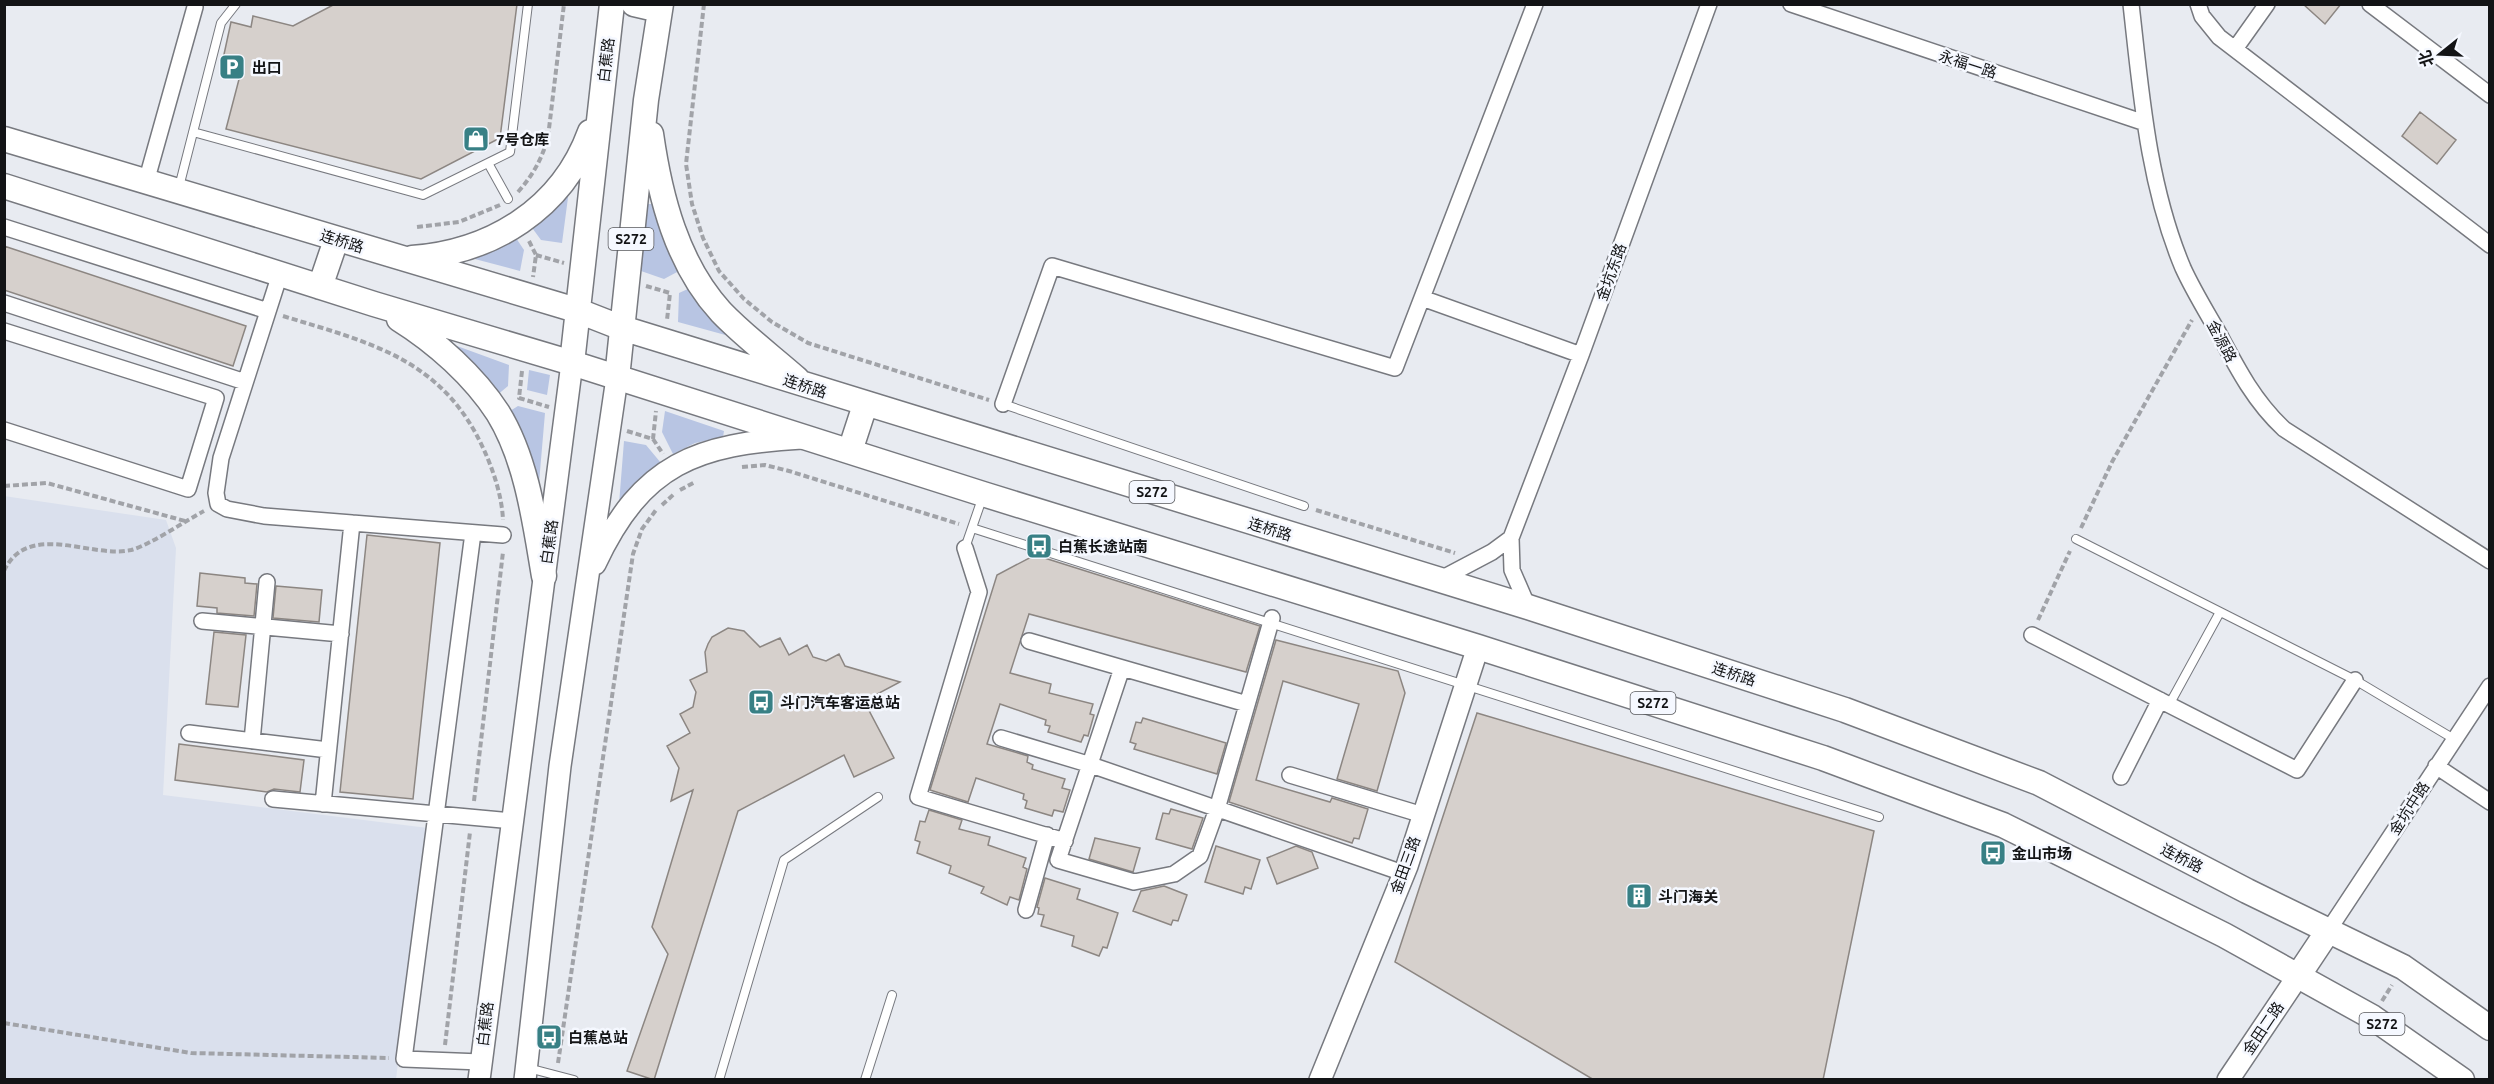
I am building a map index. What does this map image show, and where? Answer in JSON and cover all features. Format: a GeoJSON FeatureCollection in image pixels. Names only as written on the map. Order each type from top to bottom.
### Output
{"type":"FeatureCollection","features":[{"type":"Feature","properties":{"kind":"main road","name":"白蕉路"},"geometry":{"type":"LineString","coordinates":[[480,1071],[572,363],[576,310],[612,4]]}},
{"type":"Feature","properties":{"kind":"main road"},"geometry":{"type":"LineString","coordinates":[[634,4],[660,7]]}},
{"type":"Feature","properties":{"kind":"main road","name":"S272"},"geometry":{"type":"LineString","coordinates":[[617,378],[646,100],[660,7]]}},
{"type":"Feature","properties":{"kind":"main road"},"geometry":{"type":"LineString","coordinates":[[646,100],[653,152],[665,203],[678,244],[696,278],[720,311],[803,385]]}},
{"type":"Feature","properties":{"kind":"main road"},"geometry":{"type":"LineString","coordinates":[[401,259],[437,256],[472,247],[498,237],[543,206],[561,186],[585,147],[601,101]]}},
{"type":"Feature","properties":{"kind":"main road","name":"连桥路"},"geometry":{"type":"LineString","coordinates":[[4,139],[576,310],[622,328],[865,405],[1528,607],[1845,710],[2039,783],[2403,967],[2490,1028]]}},
{"type":"Feature","properties":{"kind":"main road"},"geometry":{"type":"LineString","coordinates":[[4,186],[374,304],[572,363]]}},
{"type":"Feature","properties":{"kind":"main road"},"geometry":{"type":"LineString","coordinates":[[320,287],[336,240]]}},
{"type":"Feature","properties":{"kind":"main road"},"geometry":{"type":"LineString","coordinates":[[374,304],[416,329],[447,355],[498,414],[516,452],[544,576]]}},
{"type":"Feature","properties":{"kind":"main road","name":"S272"},"geometry":{"type":"LineString","coordinates":[[572,363],[983,494],[1478,646],[1823,758],[2003,825],[2224,935],[2372,1017],[2462,1080]]}},
{"type":"Feature","properties":{"kind":"main road"},"geometry":{"type":"LineString","coordinates":[[526,1073],[560,765],[617,378]]}},
{"type":"Feature","properties":{"kind":"main road"},"geometry":{"type":"LineString","coordinates":[[850,451],[865,405]]}},
{"type":"Feature","properties":{"kind":"main road"},"geometry":{"type":"LineString","coordinates":[[587,580],[603,546],[623,517],[658,475],[671,466],[688,458],[739,445],[809,438]]}},
{"type":"Feature","properties":{"kind":"main road","name":"金田三路"},"geometry":{"type":"LineString","coordinates":[[1320,1080],[1403,873],[1478,646]]}},
{"type":"Feature","properties":{"kind":"main road"},"geometry":{"type":"LineString","coordinates":[[2298,976],[2328,931]]}},
{"type":"Feature","properties":{"kind":"main road","name":"金田二路"},"geometry":{"type":"LineString","coordinates":[[2228,1080],[2298,976]]}},
{"type":"Feature","properties":{"kind":"street"},"geometry":{"type":"LineString","coordinates":[[1003,404],[1052,266],[1395,368],[1535,4]]}},
{"type":"Feature","properties":{"kind":"street","name":"金坑东路"},"geometry":{"type":"LineString","coordinates":[[1528,607],[1512,570],[1511,538],[1581,355],[1709,4]]}},
{"type":"Feature","properties":{"kind":"street","name":"永福一路"},"geometry":{"type":"LineString","coordinates":[[1791,4],[2145,123]]}},
{"type":"Feature","properties":{"kind":"street","name":"金源路"},"geometry":{"type":"LineString","coordinates":[[2131,4],[2145,123],[2170,231],[2184,269],[2248,389],[2264,410],[2284,429],[2490,561]]}},
{"type":"Feature","properties":{"kind":"street"},"geometry":{"type":"LineString","coordinates":[[2198,4],[2202,16],[2219,37],[2490,245]]}},
{"type":"Feature","properties":{"kind":"street"},"geometry":{"type":"LineString","coordinates":[[2235,49],[2267,4]]}},
{"type":"Feature","properties":{"kind":"street"},"geometry":{"type":"LineString","coordinates":[[2370,4],[2490,95]]}},
{"type":"Feature","properties":{"kind":"street"},"geometry":{"type":"LineString","coordinates":[[146,182],[195,7]]}},
{"type":"Feature","properties":{"kind":"street"},"geometry":{"type":"LineString","coordinates":[[4,227],[268,311]]}},
{"type":"Feature","properties":{"kind":"street"},"geometry":{"type":"LineString","coordinates":[[280,274],[221,458],[216,493],[218,504],[227,509],[264,516],[503,535]]}},
{"type":"Feature","properties":{"kind":"street"},"geometry":{"type":"LineString","coordinates":[[1422,298],[1581,355]]}},
{"type":"Feature","properties":{"kind":"street"},"geometry":{"type":"LineString","coordinates":[[4,303],[245,382]]}},
{"type":"Feature","properties":{"kind":"street"},"geometry":{"type":"LineString","coordinates":[[4,331],[216,398],[188,489],[4,430]]}},
{"type":"Feature","properties":{"kind":"street"},"geometry":{"type":"LineString","coordinates":[[323,804],[352,523]]}},
{"type":"Feature","properties":{"kind":"street"},"geometry":{"type":"LineString","coordinates":[[473,533],[404,1059],[480,1071]]}},
{"type":"Feature","properties":{"kind":"street"},"geometry":{"type":"LineString","coordinates":[[1439,580],[1477,560],[1511,538]]}},
{"type":"Feature","properties":{"kind":"street"},"geometry":{"type":"LineString","coordinates":[[965,548],[979,592],[918,797],[1065,841]]}},
{"type":"Feature","properties":{"kind":"street"},"geometry":{"type":"LineString","coordinates":[[252,741],[267,582]]}},
{"type":"Feature","properties":{"kind":"street"},"geometry":{"type":"LineString","coordinates":[[1122,668],[1058,860],[1134,882],[1174,874],[1200,856],[1217,809],[1272,618]]}},
{"type":"Feature","properties":{"kind":"street"},"geometry":{"type":"LineString","coordinates":[[202,621],[341,634]]}},
{"type":"Feature","properties":{"kind":"street"},"geometry":{"type":"LineString","coordinates":[[2031,635],[2297,770],[2355,680]]}},
{"type":"Feature","properties":{"kind":"street"},"geometry":{"type":"LineString","coordinates":[[1029,641],[1247,704]]}},
{"type":"Feature","properties":{"kind":"street","name":"金坑中路"},"geometry":{"type":"LineString","coordinates":[[2328,931],[2490,686]]}},
{"type":"Feature","properties":{"kind":"street"},"geometry":{"type":"LineString","coordinates":[[2121,777],[2164,703]]}},
{"type":"Feature","properties":{"kind":"street"},"geometry":{"type":"LineString","coordinates":[[189,733],[328,750]]}},
{"type":"Feature","properties":{"kind":"street"},"geometry":{"type":"LineString","coordinates":[[1001,738],[1091,765],[1403,873]]}},
{"type":"Feature","properties":{"kind":"street"},"geometry":{"type":"LineString","coordinates":[[2436,766],[2490,802]]}},
{"type":"Feature","properties":{"kind":"street"},"geometry":{"type":"LineString","coordinates":[[1290,775],[1423,815]]}},
{"type":"Feature","properties":{"kind":"street"},"geometry":{"type":"LineString","coordinates":[[273,799],[512,821]]}},
{"type":"Feature","properties":{"kind":"street"},"geometry":{"type":"LineString","coordinates":[[1026,910],[1047,835]]}},
{"type":"Feature","properties":{"kind":"lane"},"geometry":{"type":"LineString","coordinates":[[177,192],[221,23],[236,4]]}},
{"type":"Feature","properties":{"kind":"lane"},"geometry":{"type":"LineString","coordinates":[[193,132],[423,195],[510,152],[528,4]]}},
{"type":"Feature","properties":{"kind":"lane"},"geometry":{"type":"LineString","coordinates":[[489,163],[508,199]]}},
{"type":"Feature","properties":{"kind":"lane"},"geometry":{"type":"LineString","coordinates":[[1003,404],[1304,506]]}},
{"type":"Feature","properties":{"kind":"lane"},"geometry":{"type":"LineString","coordinates":[[965,548],[983,494]]}},
{"type":"Feature","properties":{"kind":"lane"},"geometry":{"type":"LineString","coordinates":[[972,528],[1879,818]]}},
{"type":"Feature","properties":{"kind":"lane"},"geometry":{"type":"LineString","coordinates":[[2076,539],[2355,680],[2454,739]]}},
{"type":"Feature","properties":{"kind":"lane"},"geometry":{"type":"LineString","coordinates":[[2164,703],[2220,612]]}},
{"type":"Feature","properties":{"kind":"lane"},"geometry":{"type":"LineString","coordinates":[[719,1080],[784,860],[878,797]]}},
{"type":"Feature","properties":{"kind":"lane"},"geometry":{"type":"LineString","coordinates":[[865,1080],[892,995]]}},
{"type":"Feature","properties":{"kind":"lane"},"geometry":{"type":"LineString","coordinates":[[526,1073],[557,1075],[574,1080]]}},
{"type":"Feature","properties":{"kind":"path"},"geometry":{"type":"LineString","coordinates":[[704,4],[686,164],[699,227],[719,271],[744,299],[765,316],[808,343],[1003,404]]}},
{"type":"Feature","properties":{"kind":"path"},"geometry":{"type":"LineString","coordinates":[[2031,635],[2112,462],[2182,335],[2192,319],[2205,308]]}},
{"type":"Feature","properties":{"kind":"path"},"geometry":{"type":"LineString","coordinates":[[732,469],[765,465],[972,528]]}},
{"type":"Feature","properties":{"kind":"path"},"geometry":{"type":"LineString","coordinates":[[557,1075],[633,554],[642,529],[657,509],[677,491],[699,479]]}},
{"type":"Feature","properties":{"kind":"path"},"geometry":{"type":"LineString","coordinates":[[4,486],[16,488],[47,483],[185,521]]}},
{"type":"Feature","properties":{"kind":"path"},"geometry":{"type":"LineString","coordinates":[[4,571],[10,560],[26,548],[46,543],[129,550],[218,504]]}},
{"type":"Feature","properties":{"kind":"path"},"geometry":{"type":"LineString","coordinates":[[1304,506],[1477,560]]}},
{"type":"Feature","properties":{"kind":"path"},"geometry":{"type":"LineString","coordinates":[[4,658],[4,680]]}},
{"type":"Feature","properties":{"kind":"path"},"geometry":{"type":"LineString","coordinates":[[2372,1017],[2403,967]]}},
{"type":"Feature","properties":{"kind":"path"},"geometry":{"type":"LineString","coordinates":[[4,1023],[191,1053],[404,1059]]}},
{"type":"Feature","properties":{"kind":"shaded area"},"geometry":{"type":"Polygon","coordinates":[[[569,190],[562,243],[541,240],[530,225],[569,190]]]}},
{"type":"Feature","properties":{"kind":"shaded area"},"geometry":{"type":"Polygon","coordinates":[[[648,204],[656,204],[679,271],[664,279],[641,271],[648,204]]]}},
{"type":"Feature","properties":{"kind":"shaded area"},"geometry":{"type":"Polygon","coordinates":[[[514,235],[524,250],[520,271],[471,258],[514,235]]]}},
{"type":"Feature","properties":{"kind":"shaded area"},"geometry":{"type":"Polygon","coordinates":[[[690,288],[729,336],[678,322],[679,293],[690,288]]]}},
{"type":"Feature","properties":{"kind":"shaded area"},"geometry":{"type":"Polygon","coordinates":[[[457,346],[509,365],[508,386],[496,396],[454,353],[457,346]]]}},
{"type":"Feature","properties":{"kind":"shaded area"},"geometry":{"type":"Polygon","coordinates":[[[529,370],[550,375],[547,395],[527,390],[529,370]]]}},
{"type":"Feature","properties":{"kind":"shaded area"},"geometry":{"type":"Polygon","coordinates":[[[518,406],[545,413],[539,483],[532,483],[505,414],[518,406]]]}},
{"type":"Feature","properties":{"kind":"shaded area"},"geometry":{"type":"Polygon","coordinates":[[[665,411],[724,431],[723,437],[695,443],[673,454],[662,432],[665,411]]]}},
{"type":"Feature","properties":{"kind":"shaded area"},"geometry":{"type":"Polygon","coordinates":[[[624,441],[646,445],[661,463],[619,504],[624,441]]]}},
{"type":"Feature","properties":{"kind":"shaded area"},"geometry":{"type":"Polygon","coordinates":[[[4,496],[166,520],[176,548],[163,795],[428,828],[396,1079],[5,1079],[4,496]]]}},
{"type":"Feature","properties":{"kind":"building"},"geometry":{"type":"Polygon","coordinates":[[[335,4],[517,4],[500,138],[421,179],[226,129],[243,64],[223,59],[231,22],[251,27],[253,16],[293,26],[335,4]]]}},
{"type":"Feature","properties":{"kind":"building"},"geometry":{"type":"Polygon","coordinates":[[[2303,4],[2341,4],[2325,24],[2303,4]]]}},
{"type":"Feature","properties":{"kind":"building"},"geometry":{"type":"Polygon","coordinates":[[[2420,112],[2456,140],[2437,164],[2402,136],[2420,112]]]}},
{"type":"Feature","properties":{"kind":"building"},"geometry":{"type":"Polygon","coordinates":[[[4,246],[246,326],[233,366],[4,290],[4,246]]]}},
{"type":"Feature","properties":{"kind":"building"},"geometry":{"type":"Polygon","coordinates":[[[367,535],[440,543],[413,799],[340,792],[367,535]]]}},
{"type":"Feature","properties":{"kind":"building"},"geometry":{"type":"Polygon","coordinates":[[[1035,555],[1260,626],[1246,672],[1029,614],[1010,673],[1051,684],[1049,693],[1093,704],[1090,714],[1094,715],[1088,736],[1084,735],[1081,742],[1048,732],[1050,726],[1045,725],[1046,720],[1000,704],[987,744],[1028,756],[1027,762],[1033,765],[1032,769],[1065,779],[1062,788],[1070,790],[1063,812],[1054,810],[1052,816],[1025,808],[1027,801],[1023,799],[1024,794],[976,778],[968,802],[930,790],[997,575],[1035,555]]]}},
{"type":"Feature","properties":{"kind":"building"},"geometry":{"type":"Polygon","coordinates":[[[200,573],[245,578],[245,583],[257,584],[254,616],[217,613],[217,608],[197,606],[200,573]]]}},
{"type":"Feature","properties":{"kind":"building"},"geometry":{"type":"Polygon","coordinates":[[[276,586],[322,590],[319,622],[273,618],[276,586]]]}},
{"type":"Feature","properties":{"kind":"building"},"geometry":{"type":"Polygon","coordinates":[[[728,628],[744,631],[760,647],[780,638],[789,655],[807,645],[813,657],[826,661],[839,654],[845,666],[900,682],[864,701],[894,758],[854,777],[844,755],[738,811],[654,1080],[627,1071],[668,954],[652,927],[693,790],[671,801],[679,768],[667,746],[690,733],[680,714],[693,707],[696,692],[690,680],[707,672],[705,652],[708,644],[712,637],[728,628]]]}},
{"type":"Feature","properties":{"kind":"building"},"geometry":{"type":"Polygon","coordinates":[[[214,632],[246,635],[238,707],[206,704],[214,632]]]}},
{"type":"Feature","properties":{"kind":"building"},"geometry":{"type":"Polygon","coordinates":[[[1276,640],[1398,671],[1405,693],[1377,791],[1337,779],[1359,704],[1283,681],[1256,780],[1330,802],[1332,798],[1368,809],[1359,839],[1354,838],[1352,843],[1229,802],[1276,640]]]}},
{"type":"Feature","properties":{"kind":"building","name":"斗门海关"},"geometry":{"type":"Polygon","coordinates":[[[1477,713],[1874,831],[1823,1080],[1594,1080],[1395,962],[1477,713]]]}},
{"type":"Feature","properties":{"kind":"building"},"geometry":{"type":"Polygon","coordinates":[[[1143,718],[1226,743],[1217,774],[1134,749],[1136,744],[1130,742],[1136,722],[1141,723],[1143,718]]]}},
{"type":"Feature","properties":{"kind":"building"},"geometry":{"type":"Polygon","coordinates":[[[179,744],[304,760],[300,792],[274,789],[267,792],[175,780],[179,744]]]}},
{"type":"Feature","properties":{"kind":"building"},"geometry":{"type":"Polygon","coordinates":[[[1171,809],[1203,818],[1192,849],[1156,839],[1163,813],[1169,814],[1171,809]]]}},
{"type":"Feature","properties":{"kind":"building"},"geometry":{"type":"Polygon","coordinates":[[[929,810],[962,820],[959,829],[990,837],[988,845],[1026,858],[1023,867],[1027,869],[1019,900],[1010,897],[1007,905],[981,893],[984,887],[949,873],[951,866],[917,853],[920,842],[915,840],[920,821],[925,822],[929,810]]]}},
{"type":"Feature","properties":{"kind":"building"},"geometry":{"type":"Polygon","coordinates":[[[1095,838],[1140,848],[1133,872],[1089,859],[1095,838]]]}},
{"type":"Feature","properties":{"kind":"building"},"geometry":{"type":"Polygon","coordinates":[[[1216,846],[1260,860],[1251,889],[1245,887],[1243,894],[1205,882],[1216,846]]]}},
{"type":"Feature","properties":{"kind":"building"},"geometry":{"type":"Polygon","coordinates":[[[1296,846],[1312,852],[1318,868],[1277,884],[1267,858],[1296,846]]]}},
{"type":"Feature","properties":{"kind":"building"},"geometry":{"type":"Polygon","coordinates":[[[1045,878],[1080,889],[1077,899],[1118,913],[1107,948],[1103,947],[1099,956],[1072,946],[1074,936],[1041,926],[1044,915],[1038,914],[1039,908],[1037,907],[1045,878]]]}},
{"type":"Feature","properties":{"kind":"building"},"geometry":{"type":"Polygon","coordinates":[[[1164,886],[1187,895],[1178,921],[1173,920],[1171,925],[1133,911],[1141,891],[1164,886]]]}},
{"type":"Feature","properties":{"kind":"place","name":"出口"},"geometry":{"type":"Point","coordinates":[232,67]}},
{"type":"Feature","properties":{"kind":"place","name":"7号仓库"},"geometry":{"type":"Point","coordinates":[476,139]}},
{"type":"Feature","properties":{"kind":"place","name":"白蕉长途站南"},"geometry":{"type":"Point","coordinates":[1039,546]}},
{"type":"Feature","properties":{"kind":"place","name":"斗门汽车客运总站"},"geometry":{"type":"Point","coordinates":[761,702]}},
{"type":"Feature","properties":{"kind":"place","name":"金山市场"},"geometry":{"type":"Point","coordinates":[1993,853]}},
{"type":"Feature","properties":{"kind":"place","name":"斗门海关"},"geometry":{"type":"Point","coordinates":[1639,896]}},
{"type":"Feature","properties":{"kind":"place","name":"白蕉总站"},"geometry":{"type":"Point","coordinates":[549,1037]}}]}
